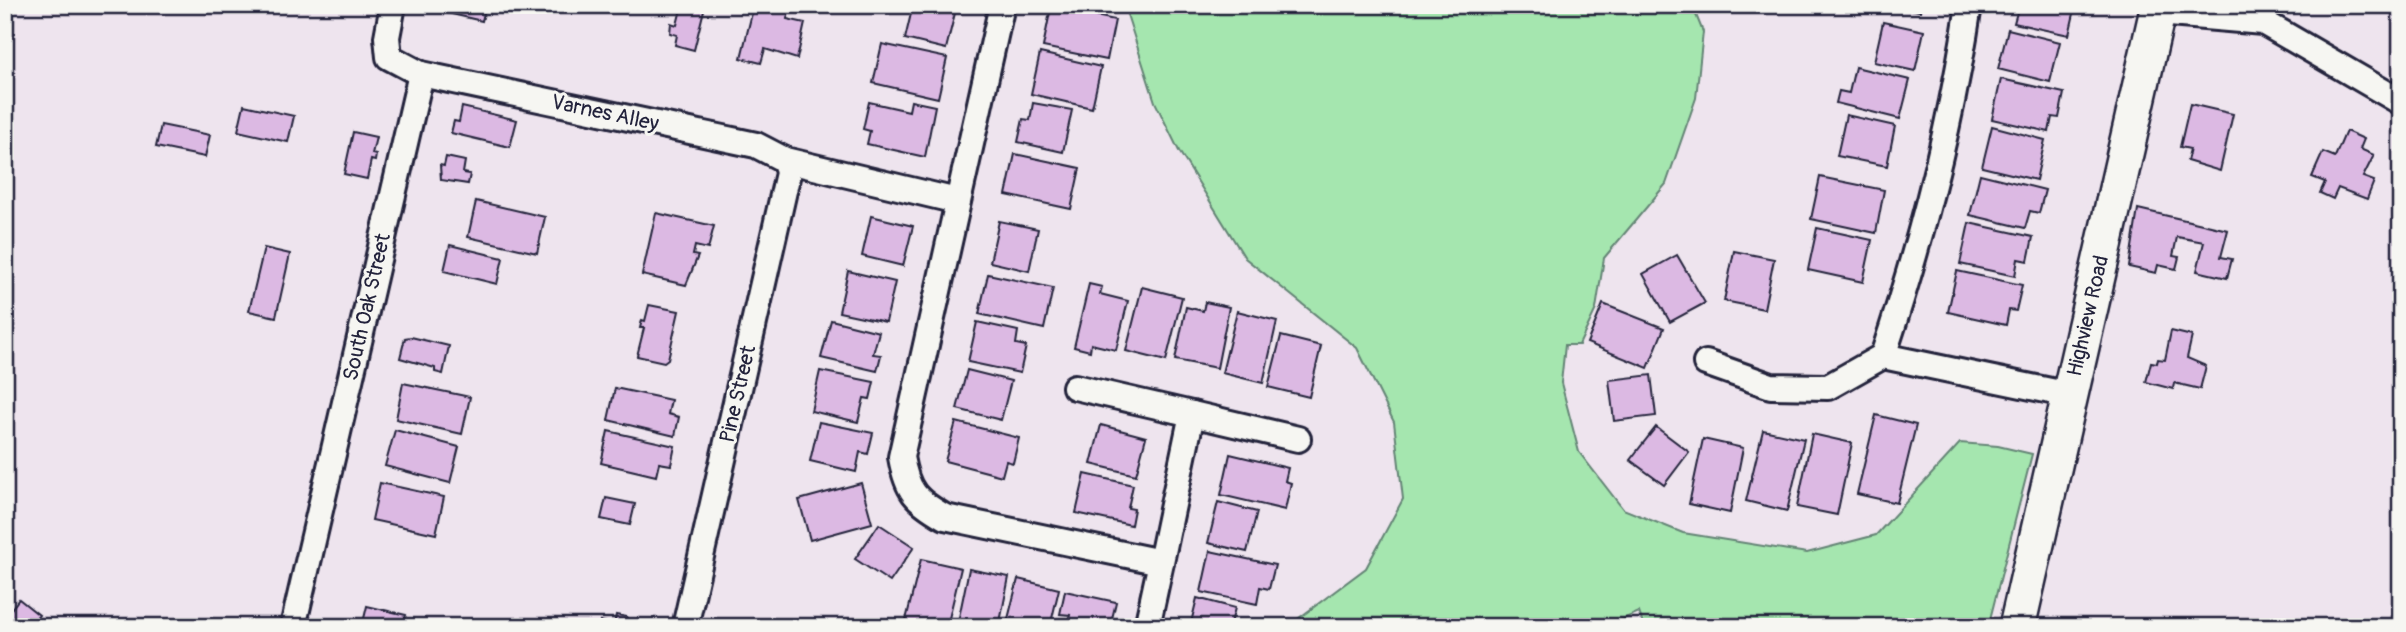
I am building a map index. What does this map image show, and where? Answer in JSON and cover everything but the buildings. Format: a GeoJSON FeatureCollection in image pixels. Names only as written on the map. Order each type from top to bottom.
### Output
{"type":"FeatureCollection","features":[{"type":"Feature","properties":{"kind":"street"},"geometry":{"type":"LineString","coordinates":[[393,5],[387,37],[389,57],[421,74]]}},
{"type":"Feature","properties":{"kind":"street"},"geometry":{"type":"LineString","coordinates":[[1002,5],[901,457],[906,484],[923,505],[945,517],[1161,562]]}},
{"type":"Feature","properties":{"kind":"street"},"geometry":{"type":"LineString","coordinates":[[1882,356],[1908,278],[1962,50],[1969,5]]}},
{"type":"Feature","properties":{"kind":"street"},"geometry":{"type":"LineString","coordinates":[[2158,9],[2263,22],[2401,102]]}},
{"type":"Feature","properties":{"kind":"street","name":"Highview Road"},"geometry":{"type":"LineString","coordinates":[[2017,627],[2158,9]]}},
{"type":"Feature","properties":{"kind":"street","name":"Varnes Alley"},"geometry":{"type":"LineString","coordinates":[[421,74],[756,145],[785,160],[957,201]]}},
{"type":"Feature","properties":{"kind":"street","name":"South Oak Street"},"geometry":{"type":"LineString","coordinates":[[293,627],[421,74]]}},
{"type":"Feature","properties":{"kind":"street","name":"Pine Street"},"geometry":{"type":"LineString","coordinates":[[685,627],[788,173],[785,160]]}},
{"type":"Feature","properties":{"kind":"street"},"geometry":{"type":"LineString","coordinates":[[1706,363],[1771,386],[1828,387],[1882,356],[2070,395]]}},
{"type":"Feature","properties":{"kind":"street"},"geometry":{"type":"LineString","coordinates":[[1075,387],[1298,439]]}},
{"type":"Feature","properties":{"kind":"street"},"geometry":{"type":"LineString","coordinates":[[1147,627],[1192,414]]}},
{"type":"Feature","properties":{"kind":"green space"},"geometry":{"type":"Polygon","coordinates":[[[1124,5],[1692,5],[1703,32],[1696,98],[1666,184],[1604,258],[1596,309],[1579,345],[1565,345],[1561,383],[1579,452],[1623,509],[1683,533],[1807,553],[1876,535],[1960,443],[1998,446],[2032,454],[1988,627],[1644,627],[1639,612],[1605,627],[1287,627],[1366,568],[1403,499],[1394,422],[1357,348],[1245,258],[1179,151],[1155,102],[1124,5]]]}},
{"type":"Feature","properties":{"kind":"railway"},"geometry":{"type":"LineString","coordinates":[[2388,5],[2401,10]]}}]}
